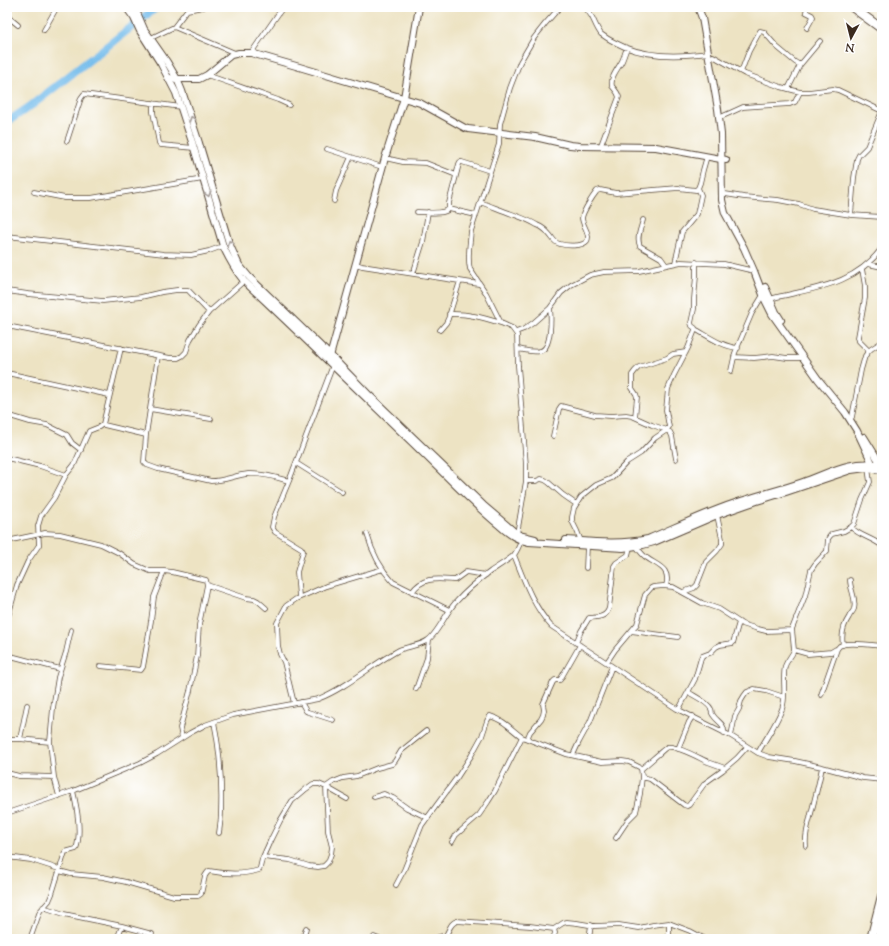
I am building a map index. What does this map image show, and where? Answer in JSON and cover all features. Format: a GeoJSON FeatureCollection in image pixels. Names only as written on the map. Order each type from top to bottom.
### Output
{"type":"FeatureCollection","features":[{"type":"Feature","properties":{"kind":"highway"},"geometry":{"type":"LineString","coordinates":[[852,7],[882,29]]}},
{"type":"Feature","properties":{"kind":"highway"},"geometry":{"type":"LineString","coordinates":[[860,7],[882,23]]}},
{"type":"Feature","properties":{"kind":"highway"},"geometry":{"type":"LineString","coordinates":[[871,939],[879,917],[882,896]]}},
{"type":"Feature","properties":{"kind":"main road"},"geometry":{"type":"LineString","coordinates":[[126,7],[136,16]]}},
{"type":"Feature","properties":{"kind":"main road"},"geometry":{"type":"LineString","coordinates":[[133,7],[142,30],[162,64],[176,93],[204,180],[223,246],[229,259],[244,281],[331,361],[460,485],[520,537],[587,546],[624,548],[654,542],[717,515],[851,470],[882,465],[848,410],[821,377],[766,298],[744,248],[725,213],[722,188],[725,133],[723,116],[711,54],[698,7]]}},
{"type":"Feature","properties":{"kind":"main road"},"geometry":{"type":"LineString","coordinates":[[331,361],[382,167],[404,98],[418,7]]}},
{"type":"Feature","properties":{"kind":"main road"},"geometry":{"type":"LineString","coordinates":[[702,7],[708,25],[724,159],[725,194],[729,212],[748,247],[772,314],[818,379],[845,412],[857,432],[871,467]]}},
{"type":"Feature","properties":{"kind":"main road"},"geometry":{"type":"LineString","coordinates":[[142,30],[151,38],[167,62],[182,91],[229,243],[239,265],[331,361],[370,395],[460,485]]}},
{"type":"Feature","properties":{"kind":"main road"},"geometry":{"type":"LineString","coordinates":[[169,78],[197,79],[207,75],[231,55],[250,53],[404,98],[426,106],[465,128],[535,137],[580,146],[656,146],[724,159]]}},
{"type":"Feature","properties":{"kind":"main road"},"geometry":{"type":"LineString","coordinates":[[520,537],[620,543],[636,542],[648,539],[724,507],[803,482],[846,466],[859,463],[882,470]]}},
{"type":"Feature","properties":{"kind":"street"},"geometry":{"type":"LineString","coordinates":[[44,30],[57,7]]}},
{"type":"Feature","properties":{"kind":"street"},"geometry":{"type":"LineString","coordinates":[[151,38],[174,27],[188,8],[203,7]]}},
{"type":"Feature","properties":{"kind":"street"},"geometry":{"type":"LineString","coordinates":[[250,53],[283,7]]}},
{"type":"Feature","properties":{"kind":"street"},"geometry":{"type":"LineString","coordinates":[[501,323],[470,269],[471,232],[499,144],[500,124],[510,88],[520,62],[534,38],[560,7]]}},
{"type":"Feature","properties":{"kind":"street"},"geometry":{"type":"LineString","coordinates":[[585,7],[602,35],[627,48],[642,52],[675,56],[711,54],[741,72],[761,80],[800,92],[833,89],[838,90],[882,111],[867,147],[857,159],[851,215]]}},
{"type":"Feature","properties":{"kind":"street"},"geometry":{"type":"LineString","coordinates":[[807,7],[806,12],[813,16],[807,28]]}},
{"type":"Feature","properties":{"kind":"street"},"geometry":{"type":"LineString","coordinates":[[7,16],[18,25]]}},
{"type":"Feature","properties":{"kind":"street"},"geometry":{"type":"LineString","coordinates":[[174,27],[235,54]]}},
{"type":"Feature","properties":{"kind":"street"},"geometry":{"type":"LineString","coordinates":[[741,72],[749,50],[760,31],[764,32],[777,47],[800,65]]}},
{"type":"Feature","properties":{"kind":"street"},"geometry":{"type":"LineString","coordinates":[[788,89],[800,65],[820,41]]}},
{"type":"Feature","properties":{"kind":"street"},"geometry":{"type":"LineString","coordinates":[[601,146],[618,97],[617,91],[612,86],[612,80],[627,48]]}},
{"type":"Feature","properties":{"kind":"street"},"geometry":{"type":"LineString","coordinates":[[207,75],[289,105]]}},
{"type":"Feature","properties":{"kind":"street"},"geometry":{"type":"LineString","coordinates":[[723,116],[743,107],[790,104],[794,102],[800,92]]}},
{"type":"Feature","properties":{"kind":"street"},"geometry":{"type":"LineString","coordinates":[[67,141],[81,98],[84,94],[181,107]]}},
{"type":"Feature","properties":{"kind":"street"},"geometry":{"type":"LineString","coordinates":[[153,103],[153,112],[159,144],[194,148]]}},
{"type":"Feature","properties":{"kind":"street"},"geometry":{"type":"LineString","coordinates":[[327,149],[382,167]]}},
{"type":"Feature","properties":{"kind":"street"},"geometry":{"type":"LineString","coordinates":[[675,263],[682,232],[697,214],[701,195],[698,188],[707,156]]}},
{"type":"Feature","properties":{"kind":"street"},"geometry":{"type":"LineString","coordinates":[[334,202],[336,191],[351,157]]}},
{"type":"Feature","properties":{"kind":"street"},"geometry":{"type":"LineString","coordinates":[[385,158],[403,162],[426,163],[456,175]]}},
{"type":"Feature","properties":{"kind":"street"},"geometry":{"type":"LineString","coordinates":[[417,212],[443,213],[448,211],[460,162],[490,171]]}},
{"type":"Feature","properties":{"kind":"street"},"geometry":{"type":"LineString","coordinates":[[34,192],[65,198],[91,198],[204,180]]}},
{"type":"Feature","properties":{"kind":"street"},"geometry":{"type":"LineString","coordinates":[[480,202],[527,219],[544,228],[557,244],[573,246],[580,245],[586,241],[588,236],[583,224],[582,216],[597,191],[600,190],[616,193],[678,188],[696,190],[698,188]]}},
{"type":"Feature","properties":{"kind":"street"},"geometry":{"type":"LineString","coordinates":[[725,194],[778,200],[799,204],[814,209],[851,215],[882,217]]}},
{"type":"Feature","properties":{"kind":"street"},"geometry":{"type":"LineString","coordinates":[[449,209],[476,215]]}},
{"type":"Feature","properties":{"kind":"street"},"geometry":{"type":"LineString","coordinates":[[413,274],[423,242],[428,212]]}},
{"type":"Feature","properties":{"kind":"street"},"geometry":{"type":"LineString","coordinates":[[643,220],[638,244],[661,258],[666,265]]}},
{"type":"Feature","properties":{"kind":"street"},"geometry":{"type":"LineString","coordinates":[[7,236],[164,254],[190,255],[210,251],[223,246]]}},
{"type":"Feature","properties":{"kind":"street"},"geometry":{"type":"LineString","coordinates":[[731,371],[734,356],[752,313],[766,298],[813,289],[833,283],[862,269],[873,260],[882,249]]}},
{"type":"Feature","properties":{"kind":"street"},"geometry":{"type":"LineString","coordinates":[[516,332],[533,323],[550,308],[561,293],[571,285],[590,275],[604,272],[639,271],[681,262],[724,264],[754,271]]}},
{"type":"Feature","properties":{"kind":"street"},"geometry":{"type":"LineString","coordinates":[[696,262],[692,326],[707,336],[728,346],[738,348]]}},
{"type":"Feature","properties":{"kind":"street"},"geometry":{"type":"LineString","coordinates":[[356,264],[479,284]]}},
{"type":"Feature","properties":{"kind":"street"},"geometry":{"type":"LineString","coordinates":[[868,264],[882,267]]}},
{"type":"Feature","properties":{"kind":"street"},"geometry":{"type":"LineString","coordinates":[[862,269],[865,298],[858,337],[859,341],[869,351]]}},
{"type":"Feature","properties":{"kind":"street"},"geometry":{"type":"LineString","coordinates":[[7,326],[158,356],[178,358],[186,352],[195,331],[209,312],[244,281]]}},
{"type":"Feature","properties":{"kind":"street"},"geometry":{"type":"LineString","coordinates":[[440,330],[446,323],[460,281]]}},
{"type":"Feature","properties":{"kind":"street"},"geometry":{"type":"LineString","coordinates":[[7,291],[103,301],[141,297],[162,292],[188,290],[209,312]]}},
{"type":"Feature","properties":{"kind":"street"},"geometry":{"type":"LineString","coordinates":[[518,349],[540,352],[545,348],[550,334],[550,308]]}},
{"type":"Feature","properties":{"kind":"street"},"geometry":{"type":"LineString","coordinates":[[7,813],[73,791],[140,763],[205,725],[233,715],[318,699],[326,696],[343,687],[382,660],[400,650],[429,640],[455,603],[486,575],[514,555],[520,537],[526,480],[517,334],[512,328],[501,323],[459,313],[449,314]]}},
{"type":"Feature","properties":{"kind":"street"},"geometry":{"type":"LineString","coordinates":[[581,541],[572,521],[572,512],[581,497],[587,491],[612,478],[627,462],[641,453],[655,438],[669,427],[666,410],[668,389],[686,352],[695,329]]}},
{"type":"Feature","properties":{"kind":"street"},"geometry":{"type":"LineString","coordinates":[[852,417],[865,356],[869,351],[882,342]]}},
{"type":"Feature","properties":{"kind":"street"},"geometry":{"type":"LineString","coordinates":[[7,620],[17,585],[28,561],[39,545],[38,526],[41,516],[54,498],[66,475],[74,465],[89,431],[103,424],[121,348]]}},
{"type":"Feature","properties":{"kind":"street"},"geometry":{"type":"LineString","coordinates":[[635,417],[637,396],[632,388],[632,375],[634,371],[639,367],[667,358],[673,354],[686,352]]}},
{"type":"Feature","properties":{"kind":"street"},"geometry":{"type":"LineString","coordinates":[[158,356],[146,436],[144,462],[147,465],[158,469],[211,481],[249,474],[289,480]]}},
{"type":"Feature","properties":{"kind":"street"},"geometry":{"type":"LineString","coordinates":[[734,356],[748,358],[773,356],[803,358]]}},
{"type":"Feature","properties":{"kind":"street"},"geometry":{"type":"LineString","coordinates":[[300,597],[297,572],[302,549],[275,532],[272,527],[274,517],[296,463],[331,361]]}},
{"type":"Feature","properties":{"kind":"street"},"geometry":{"type":"LineString","coordinates":[[7,373],[109,395]]}},
{"type":"Feature","properties":{"kind":"street"},"geometry":{"type":"LineString","coordinates":[[553,436],[561,406],[595,415],[626,415],[635,417],[670,432],[676,460]]}},
{"type":"Feature","properties":{"kind":"street"},"geometry":{"type":"LineString","coordinates":[[150,409],[211,419]]}},
{"type":"Feature","properties":{"kind":"street"},"geometry":{"type":"LineString","coordinates":[[7,415],[30,422],[47,425],[67,435],[72,443],[81,450]]}},
{"type":"Feature","properties":{"kind":"street"},"geometry":{"type":"LineString","coordinates":[[103,424],[146,436]]}},
{"type":"Feature","properties":{"kind":"street"},"geometry":{"type":"LineString","coordinates":[[7,458],[40,466],[66,475]]}},
{"type":"Feature","properties":{"kind":"street"},"geometry":{"type":"LineString","coordinates":[[296,463],[342,492]]}},
{"type":"Feature","properties":{"kind":"street"},"geometry":{"type":"LineString","coordinates":[[758,753],[782,709],[785,666],[794,650],[792,630],[793,623],[805,596],[811,570],[825,553],[830,536],[832,534],[844,531],[854,524],[870,482],[871,467]]}},
{"type":"Feature","properties":{"kind":"street"},"geometry":{"type":"LineString","coordinates":[[526,480],[545,480],[576,504]]}},
{"type":"Feature","properties":{"kind":"street"},"geometry":{"type":"LineString","coordinates":[[683,592],[694,588],[697,585],[706,562],[722,544],[717,515]]}},
{"type":"Feature","properties":{"kind":"street"},"geometry":{"type":"LineString","coordinates":[[851,527],[855,531],[882,546]]}},
{"type":"Feature","properties":{"kind":"street"},"geometry":{"type":"LineString","coordinates":[[7,541],[50,532],[101,544],[119,553],[134,564],[150,570],[164,571],[206,580],[207,585],[199,625],[195,663],[190,691],[180,728],[182,738]]}},
{"type":"Feature","properties":{"kind":"street"},"geometry":{"type":"LineString","coordinates":[[367,534],[371,549],[382,569],[393,582],[449,610]]}},
{"type":"Feature","properties":{"kind":"street"},"geometry":{"type":"LineString","coordinates":[[586,568],[587,546]]}},
{"type":"Feature","properties":{"kind":"street"},"geometry":{"type":"LineString","coordinates":[[527,739],[530,732],[544,715],[543,704],[552,682],[554,680],[560,680],[578,644],[581,631],[588,618],[602,616],[608,612],[614,566],[616,563],[628,555],[633,546],[647,558],[663,568],[667,579],[666,586]]}},
{"type":"Feature","properties":{"kind":"street"},"geometry":{"type":"LineString","coordinates":[[514,555],[529,593],[543,618],[550,626],[679,709],[724,732],[758,753],[769,757],[822,767],[862,778],[882,780]]}},
{"type":"Feature","properties":{"kind":"street"},"geometry":{"type":"LineString","coordinates":[[294,703],[284,662],[278,646],[277,623],[286,606],[300,597],[326,586],[382,569]]}},
{"type":"Feature","properties":{"kind":"street"},"geometry":{"type":"LineString","coordinates":[[100,666],[141,670],[143,667],[154,597],[164,571]]}},
{"type":"Feature","properties":{"kind":"street"},"geometry":{"type":"LineString","coordinates":[[412,592],[416,586],[434,578],[456,580],[466,572],[486,575]]}},
{"type":"Feature","properties":{"kind":"street"},"geometry":{"type":"LineString","coordinates":[[842,644],[844,624],[854,609],[854,597],[850,580]]}},
{"type":"Feature","properties":{"kind":"street"},"geometry":{"type":"LineString","coordinates":[[207,585],[241,597],[258,601],[266,608]]}},
{"type":"Feature","properties":{"kind":"street"},"geometry":{"type":"LineString","coordinates":[[607,662],[637,624],[645,595],[652,587],[673,587],[702,603],[719,609],[739,622],[758,629],[766,631],[792,630]]}},
{"type":"Feature","properties":{"kind":"street"},"geometry":{"type":"LineString","coordinates":[[679,709],[695,679],[702,656],[710,653],[720,645],[733,643],[739,622]]}},
{"type":"Feature","properties":{"kind":"street"},"geometry":{"type":"LineString","coordinates":[[59,796],[54,777],[50,742],[53,708],[60,669],[71,630]]}},
{"type":"Feature","properties":{"kind":"street"},"geometry":{"type":"LineString","coordinates":[[631,631],[678,637]]}},
{"type":"Feature","properties":{"kind":"street"},"geometry":{"type":"LineString","coordinates":[[416,689],[427,658],[429,640]]}},
{"type":"Feature","properties":{"kind":"street"},"geometry":{"type":"LineString","coordinates":[[794,650],[808,654],[831,652],[842,644],[882,646]]}},
{"type":"Feature","properties":{"kind":"street"},"geometry":{"type":"LineString","coordinates":[[821,695],[836,649]]}},
{"type":"Feature","properties":{"kind":"street"},"geometry":{"type":"LineString","coordinates":[[7,655],[60,669]]}},
{"type":"Feature","properties":{"kind":"street"},"geometry":{"type":"LineString","coordinates":[[573,755],[590,722],[612,666]]}},
{"type":"Feature","properties":{"kind":"street"},"geometry":{"type":"LineString","coordinates":[[731,736],[735,716],[739,710],[741,701],[747,692],[754,689],[784,697]]}},
{"type":"Feature","properties":{"kind":"street"},"geometry":{"type":"LineString","coordinates":[[688,692],[709,706],[713,715],[723,725],[724,732]]}},
{"type":"Feature","properties":{"kind":"street"},"geometry":{"type":"LineString","coordinates":[[301,702],[306,711],[333,720]]}},
{"type":"Feature","properties":{"kind":"street"},"geometry":{"type":"LineString","coordinates":[[20,739],[27,704]]}},
{"type":"Feature","properties":{"kind":"street"},"geometry":{"type":"LineString","coordinates":[[396,885],[404,870],[422,825],[471,756],[482,736],[490,716],[506,723],[522,737],[566,754],[598,761],[622,761],[634,764],[642,769]]}},
{"type":"Feature","properties":{"kind":"street"},"geometry":{"type":"LineString","coordinates":[[678,749],[693,716]]}},
{"type":"Feature","properties":{"kind":"street"},"geometry":{"type":"LineString","coordinates":[[214,722],[217,736],[220,777],[221,813],[219,833]]}},
{"type":"Feature","properties":{"kind":"street"},"geometry":{"type":"LineString","coordinates":[[326,787],[332,782],[343,778],[357,776],[392,764],[401,751],[426,731]]}},
{"type":"Feature","properties":{"kind":"street"},"geometry":{"type":"LineString","coordinates":[[452,842],[456,836],[479,815],[488,802],[522,737]]}},
{"type":"Feature","properties":{"kind":"street"},"geometry":{"type":"LineString","coordinates":[[7,739],[50,742]]}},
{"type":"Feature","properties":{"kind":"street"},"geometry":{"type":"LineString","coordinates":[[616,838],[628,820],[636,812],[640,794],[642,769],[667,747],[690,753],[725,768]]}},
{"type":"Feature","properties":{"kind":"street"},"geometry":{"type":"LineString","coordinates":[[642,777],[650,779],[687,806],[705,783],[737,758],[747,747]]}},
{"type":"Feature","properties":{"kind":"street"},"geometry":{"type":"LineString","coordinates":[[806,846],[805,838],[822,767]]}},
{"type":"Feature","properties":{"kind":"street"},"geometry":{"type":"LineString","coordinates":[[7,773],[19,776],[54,777]]}},
{"type":"Feature","properties":{"kind":"street"},"geometry":{"type":"LineString","coordinates":[[7,857],[31,860],[72,874],[103,877],[126,882],[174,896],[198,896],[201,894],[207,873],[209,871],[236,873],[258,870],[275,830],[292,801],[313,784],[319,784],[326,787],[347,799]]}},
{"type":"Feature","properties":{"kind":"street"},"geometry":{"type":"LineString","coordinates":[[263,857],[290,860],[309,866],[318,867],[324,866],[328,862],[332,847],[328,831],[326,787]]}},
{"type":"Feature","properties":{"kind":"street"},"geometry":{"type":"LineString","coordinates":[[30,939],[40,911],[49,901],[52,894],[64,852],[76,849],[78,845],[78,819],[73,791]]}},
{"type":"Feature","properties":{"kind":"street"},"geometry":{"type":"LineString","coordinates":[[374,797],[384,794],[407,808],[428,818]]}},
{"type":"Feature","properties":{"kind":"street"},"geometry":{"type":"LineString","coordinates":[[43,907],[64,914],[152,934]]}},
{"type":"Feature","properties":{"kind":"street"},"geometry":{"type":"LineString","coordinates":[[433,939],[446,935],[453,922],[457,921],[554,929],[564,923],[603,926],[619,925],[639,928],[669,923],[690,931],[705,939]]}},
{"type":"Feature","properties":{"kind":"street"},"geometry":{"type":"LineString","coordinates":[[669,923],[669,939]]}},
{"type":"Feature","properties":{"kind":"street"},"geometry":{"type":"LineString","coordinates":[[589,939],[591,925]]}},
{"type":"Feature","properties":{"kind":"street"},"geometry":{"type":"LineString","coordinates":[[117,939],[122,926]]}},
{"type":"Feature","properties":{"kind":"street"},"geometry":{"type":"LineString","coordinates":[[303,939],[306,928]]}},
{"type":"Feature","properties":{"kind":"street"},"geometry":{"type":"LineString","coordinates":[[554,929],[554,939]]}},
{"type":"Feature","properties":{"kind":"waterway"},"geometry":{"type":"LineString","coordinates":[[7,122],[32,105],[157,7]]}}]}
